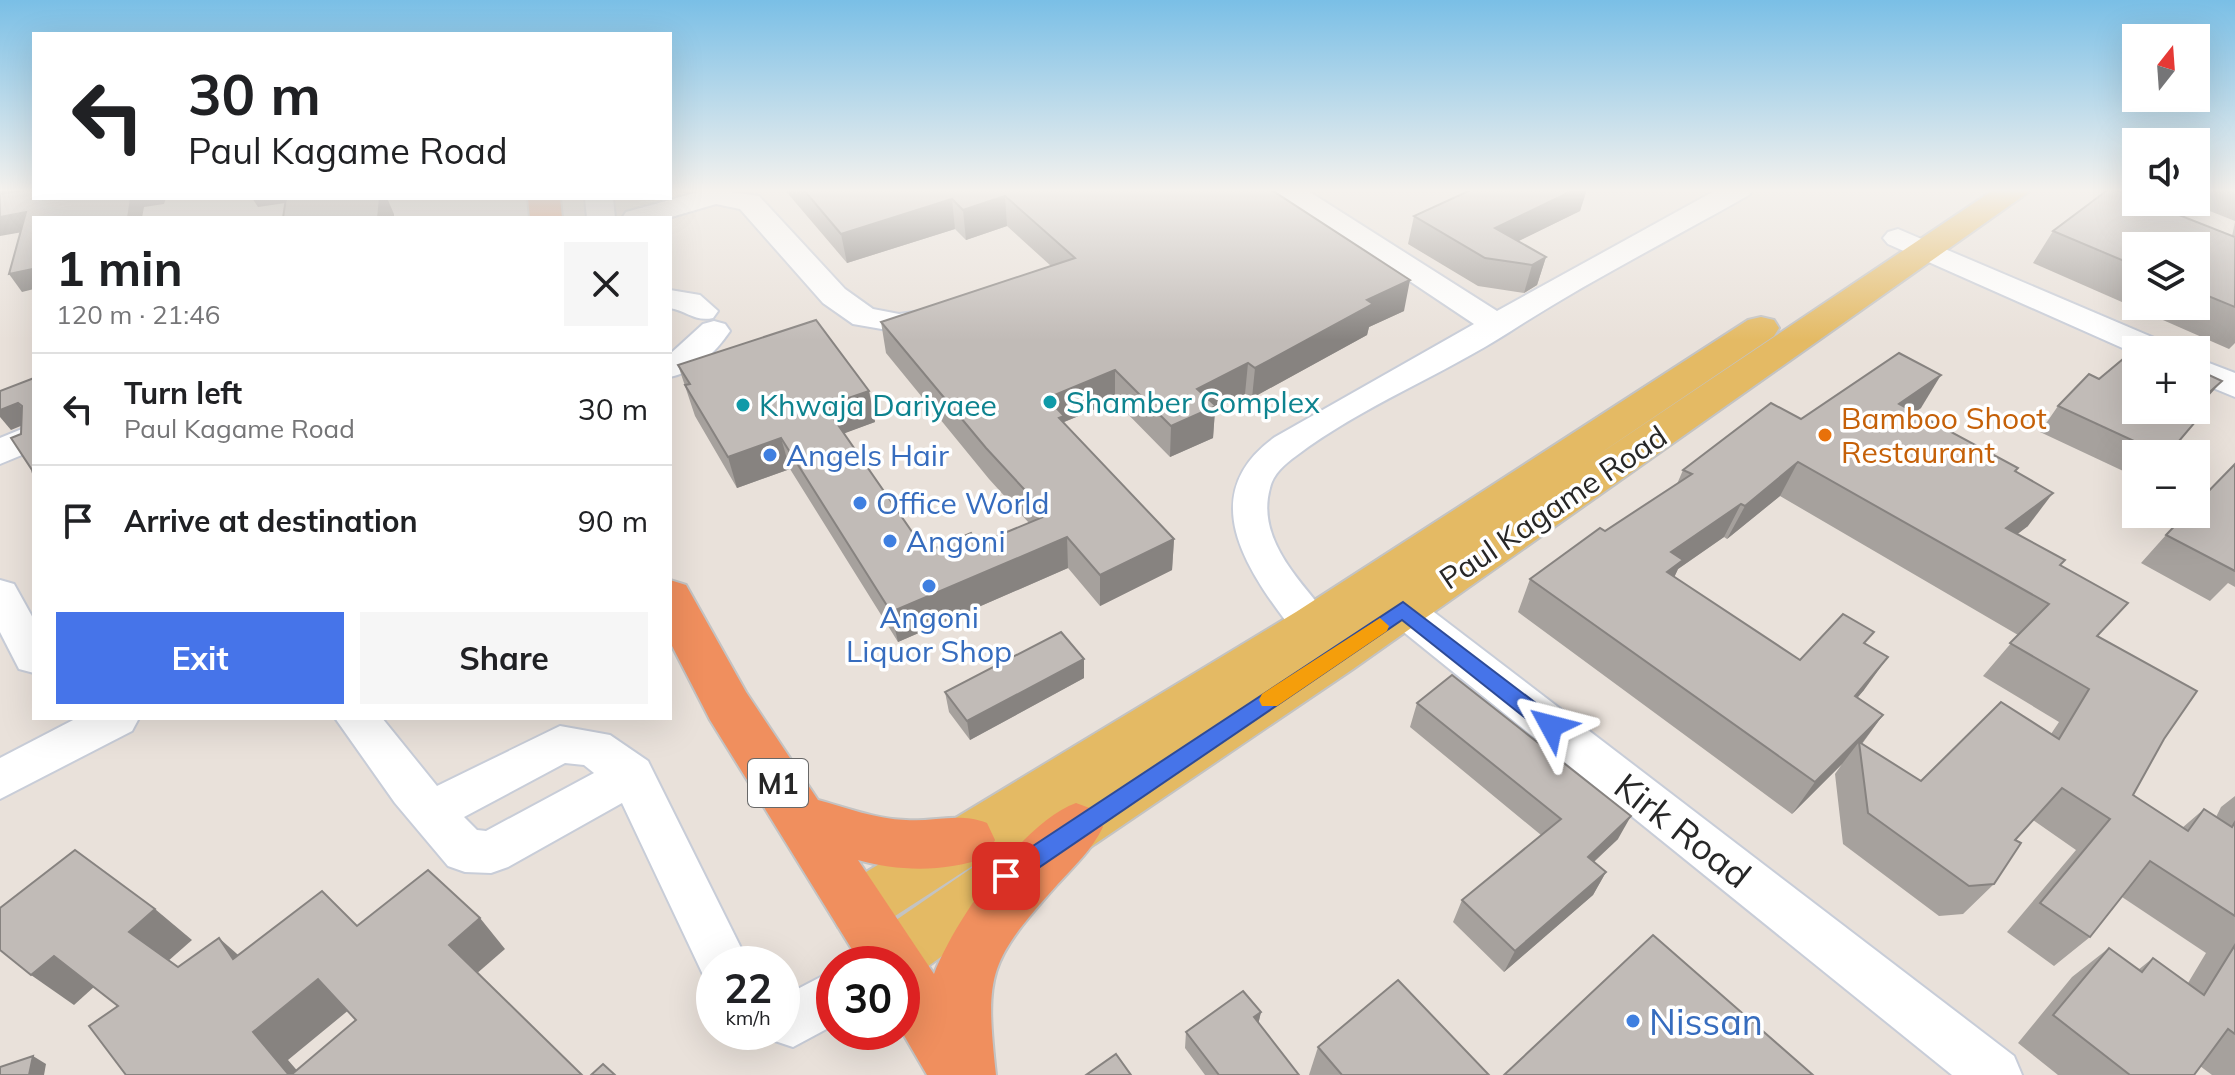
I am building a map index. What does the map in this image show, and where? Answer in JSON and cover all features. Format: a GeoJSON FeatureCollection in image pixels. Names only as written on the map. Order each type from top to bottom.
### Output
{"type":"FeatureCollection","features":[{"type":"Feature","properties":{"kind":"highway","name":"M1"},"geometry":{"type":"LineString","coordinates":[[672,601],[728,706],[880,946]]}},
{"type":"Feature","properties":{"kind":"highway"},"geometry":{"type":"LineString","coordinates":[[801,819],[877,841],[907,845],[968,840]]}},
{"type":"Feature","properties":{"kind":"highway"},"geometry":{"type":"LineString","coordinates":[[964,1075],[959,996],[966,963],[985,932],[1076,827]]}},
{"type":"Feature","properties":{"kind":"highway","name":"M1"},"geometry":{"type":"LineString","coordinates":[[920,1008],[964,1075]]}},
{"type":"Feature","properties":{"kind":"main road"},"geometry":{"type":"LineString","coordinates":[[1913,244],[1918,239]]}},
{"type":"Feature","properties":{"kind":"main road","name":"Paul Kagame Road"},"geometry":{"type":"LineString","coordinates":[[918,946],[1387,597],[1922,239]]}},
{"type":"Feature","properties":{"kind":"main road"},"geometry":{"type":"LineString","coordinates":[[858,908],[968,840],[1325,641]]}},
{"type":"Feature","properties":{"kind":"street"},"geometry":{"type":"LineString","coordinates":[[783,239],[834,296],[864,317],[899,323],[937,318],[966,307]]}},
{"type":"Feature","properties":{"kind":"street"},"geometry":{"type":"LineString","coordinates":[[1364,239],[1499,326]]}},
{"type":"Feature","properties":{"kind":"street"},"geometry":{"type":"LineString","coordinates":[[1325,641],[1257,546],[1247,518],[1247,497],[1265,464],[1313,428],[1651,239]]}},
{"type":"Feature","properties":{"kind":"street"},"geometry":{"type":"LineString","coordinates":[[1913,244],[2123,336]]}},
{"type":"Feature","properties":{"kind":"street"},"geometry":{"type":"LineString","coordinates":[[672,299],[689,302],[708,321],[688,358],[672,366]]}},
{"type":"Feature","properties":{"kind":"street"},"geometry":{"type":"LineString","coordinates":[[2210,374],[2235,386]]}},
{"type":"Feature","properties":{"kind":"street"},"geometry":{"type":"LineString","coordinates":[[0,452],[32,437]]}},
{"type":"Feature","properties":{"kind":"street"},"geometry":{"type":"LineString","coordinates":[[0,595],[32,653]]}},
{"type":"Feature","properties":{"kind":"street","name":"Kirk Road"},"geometry":{"type":"LineString","coordinates":[[1387,597],[1995,1075]]}},
{"type":"Feature","properties":{"kind":"street"},"geometry":{"type":"LineString","coordinates":[[0,780],[113,720]]}},
{"type":"Feature","properties":{"kind":"street"},"geometry":{"type":"LineString","coordinates":[[359,720],[430,812],[465,851],[491,852],[632,775]]}},
{"type":"Feature","properties":{"kind":"street"},"geometry":{"type":"LineString","coordinates":[[430,812],[560,744],[594,748],[632,775],[715,946]]}},
{"type":"Feature","properties":{"kind":"building"},"geometry":{"type":"Polygon","coordinates":[[[19,239],[32,239],[32,269],[9,274],[19,239]]]}},
{"type":"Feature","properties":{"kind":"building"},"geometry":{"type":"Polygon","coordinates":[[[1054,239],[1347,239],[1410,280],[1367,300],[1373,304],[1255,368],[1248,363],[1197,389],[1216,406],[1171,426],[1115,370],[1047,398],[1064,416],[1059,418],[1174,539],[1100,575],[1067,537],[891,612],[781,438],[728,457],[685,385],[690,384],[678,365],[816,320],[869,391],[825,406],[926,552],[971,533],[978,544],[1048,515],[986,448],[881,322],[1075,258],[1054,239]]]}},
{"type":"Feature","properties":{"kind":"building"},"geometry":{"type":"Polygon","coordinates":[[[1453,239],[1515,239],[1546,257],[1532,265],[1485,258],[1453,239]]]}},
{"type":"Feature","properties":{"kind":"building"},"geometry":{"type":"Polygon","coordinates":[[[2072,239],[2122,239],[2122,260],[2072,239]]]}},
{"type":"Feature","properties":{"kind":"building"},"geometry":{"type":"Polygon","coordinates":[[[2210,239],[2235,239],[2235,307],[2210,297],[2210,239]]]}},
{"type":"Feature","properties":{"kind":"building"},"geometry":{"type":"Polygon","coordinates":[[[1899,353],[1941,375],[1899,404],[2018,468],[2015,471],[2053,493],[2006,528],[2065,560],[2060,565],[2128,603],[2097,636],[2197,691],[2164,739],[2133,795],[2188,831],[2204,809],[2232,827],[2235,822],[2235,916],[2150,861],[2090,937],[2040,903],[2110,819],[2062,788],[2015,840],[2021,843],[1994,884],[1969,886],[1868,813],[1859,742],[1921,781],[2001,702],[2059,739],[2089,689],[2010,643],[2049,604],[1798,462],[1745,506],[1741,504],[1671,552],[1683,560],[1667,572],[1800,660],[1843,614],[1874,632],[1864,643],[1888,657],[1855,696],[1883,715],[1815,782],[1530,579],[1600,528],[1605,531],[1692,474],[1683,470],[1771,403],[1801,419],[1899,353]]]}},
{"type":"Feature","properties":{"kind":"building"},"geometry":{"type":"Polygon","coordinates":[[[2122,360],[2122,424],[2193,424],[2180,440],[2132,440],[2058,406],[2089,374],[2099,379],[2122,360]]]}},
{"type":"Feature","properties":{"kind":"building"},"geometry":{"type":"Polygon","coordinates":[[[2210,375],[2222,381],[2210,392],[2210,375]]]}},
{"type":"Feature","properties":{"kind":"building"},"geometry":{"type":"Polygon","coordinates":[[[32,379],[32,470],[11,438],[21,434],[22,406],[18,403],[0,410],[0,391],[32,379]]]}},
{"type":"Feature","properties":{"kind":"building"},"geometry":{"type":"Polygon","coordinates":[[[2235,464],[2235,571],[2166,535],[2173,528],[2210,528],[2210,490],[2235,464]]]}},
{"type":"Feature","properties":{"kind":"building"},"geometry":{"type":"Polygon","coordinates":[[[1061,632],[1084,659],[967,721],[945,692],[1061,632]]]}},
{"type":"Feature","properties":{"kind":"building"},"geometry":{"type":"Polygon","coordinates":[[[1452,675],[1631,816],[1588,857],[1606,872],[1515,951],[1462,900],[1561,819],[1417,703],[1452,675]]]}},
{"type":"Feature","properties":{"kind":"building"},"geometry":{"type":"Polygon","coordinates":[[[75,850],[155,909],[129,932],[178,967],[219,938],[233,959],[322,891],[357,926],[428,870],[480,918],[449,945],[582,1075],[291,1075],[356,1020],[318,979],[253,1032],[289,1075],[126,1075],[89,1026],[118,1006],[54,956],[31,975],[0,950],[0,908],[75,850]]]}},
{"type":"Feature","properties":{"kind":"building"},"geometry":{"type":"Polygon","coordinates":[[[1653,935],[1813,1075],[1504,1075],[1653,935]]]}},
{"type":"Feature","properties":{"kind":"building"},"geometry":{"type":"Polygon","coordinates":[[[2235,945],[2235,1034],[2228,1029],[2194,1075],[2130,1075],[2053,1015],[2109,948],[2142,972],[2153,958],[2204,995],[2235,945]]]}},
{"type":"Feature","properties":{"kind":"building"},"geometry":{"type":"Polygon","coordinates":[[[1398,980],[1489,1075],[1342,1075],[1318,1047],[1398,980]]]}},
{"type":"Feature","properties":{"kind":"building"},"geometry":{"type":"Polygon","coordinates":[[[1243,991],[1261,1012],[1254,1017],[1299,1075],[1219,1075],[1186,1032],[1243,991]]]}},
{"type":"Feature","properties":{"kind":"building"},"geometry":{"type":"Polygon","coordinates":[[[1116,1054],[1131,1075],[1086,1075],[1116,1054]]]}},
{"type":"Feature","properties":{"kind":"building"},"geometry":{"type":"Polygon","coordinates":[[[33,1056],[29,1075],[0,1075],[0,1067],[33,1056]]]}},
{"type":"Feature","properties":{"kind":"building"},"geometry":{"type":"Polygon","coordinates":[[[603,1064],[615,1075],[591,1075],[603,1064]]]}},
{"type":"Feature","properties":{"kind":"slow traffic"},"geometry":{"type":"LineString","coordinates":[[1269,700],[1380,626]]}},
{"type":"Feature","properties":{"kind":"place","name":"Shamber Complex"},"geometry":{"type":"Point","coordinates":[1050,402]}},
{"type":"Feature","properties":{"kind":"place","name":"Khwaja Dariyaee"},"geometry":{"type":"Point","coordinates":[743,405]}},
{"type":"Feature","properties":{"kind":"place","name":"Bamboo Shoot Restaurant"},"geometry":{"type":"Point","coordinates":[1825,435]}},
{"type":"Feature","properties":{"kind":"place","name":"Angels Hair"},"geometry":{"type":"Point","coordinates":[770,455]}},
{"type":"Feature","properties":{"kind":"place","name":"Office World"},"geometry":{"type":"Point","coordinates":[860,503]}},
{"type":"Feature","properties":{"kind":"place","name":"Angoni"},"geometry":{"type":"Point","coordinates":[890,541]}},
{"type":"Feature","properties":{"kind":"place","name":"Angoni Liquor Shop"},"geometry":{"type":"Point","coordinates":[929,586]}},
{"type":"Feature","properties":{"kind":"place","name":"Nissan"},"geometry":{"type":"Point","coordinates":[1633,1021]}},
{"type":"Feature","properties":{"kind":"route"},"geometry":{"type":"LineString","coordinates":[[1006,876],[1403,609],[1551,726]]}}]}
